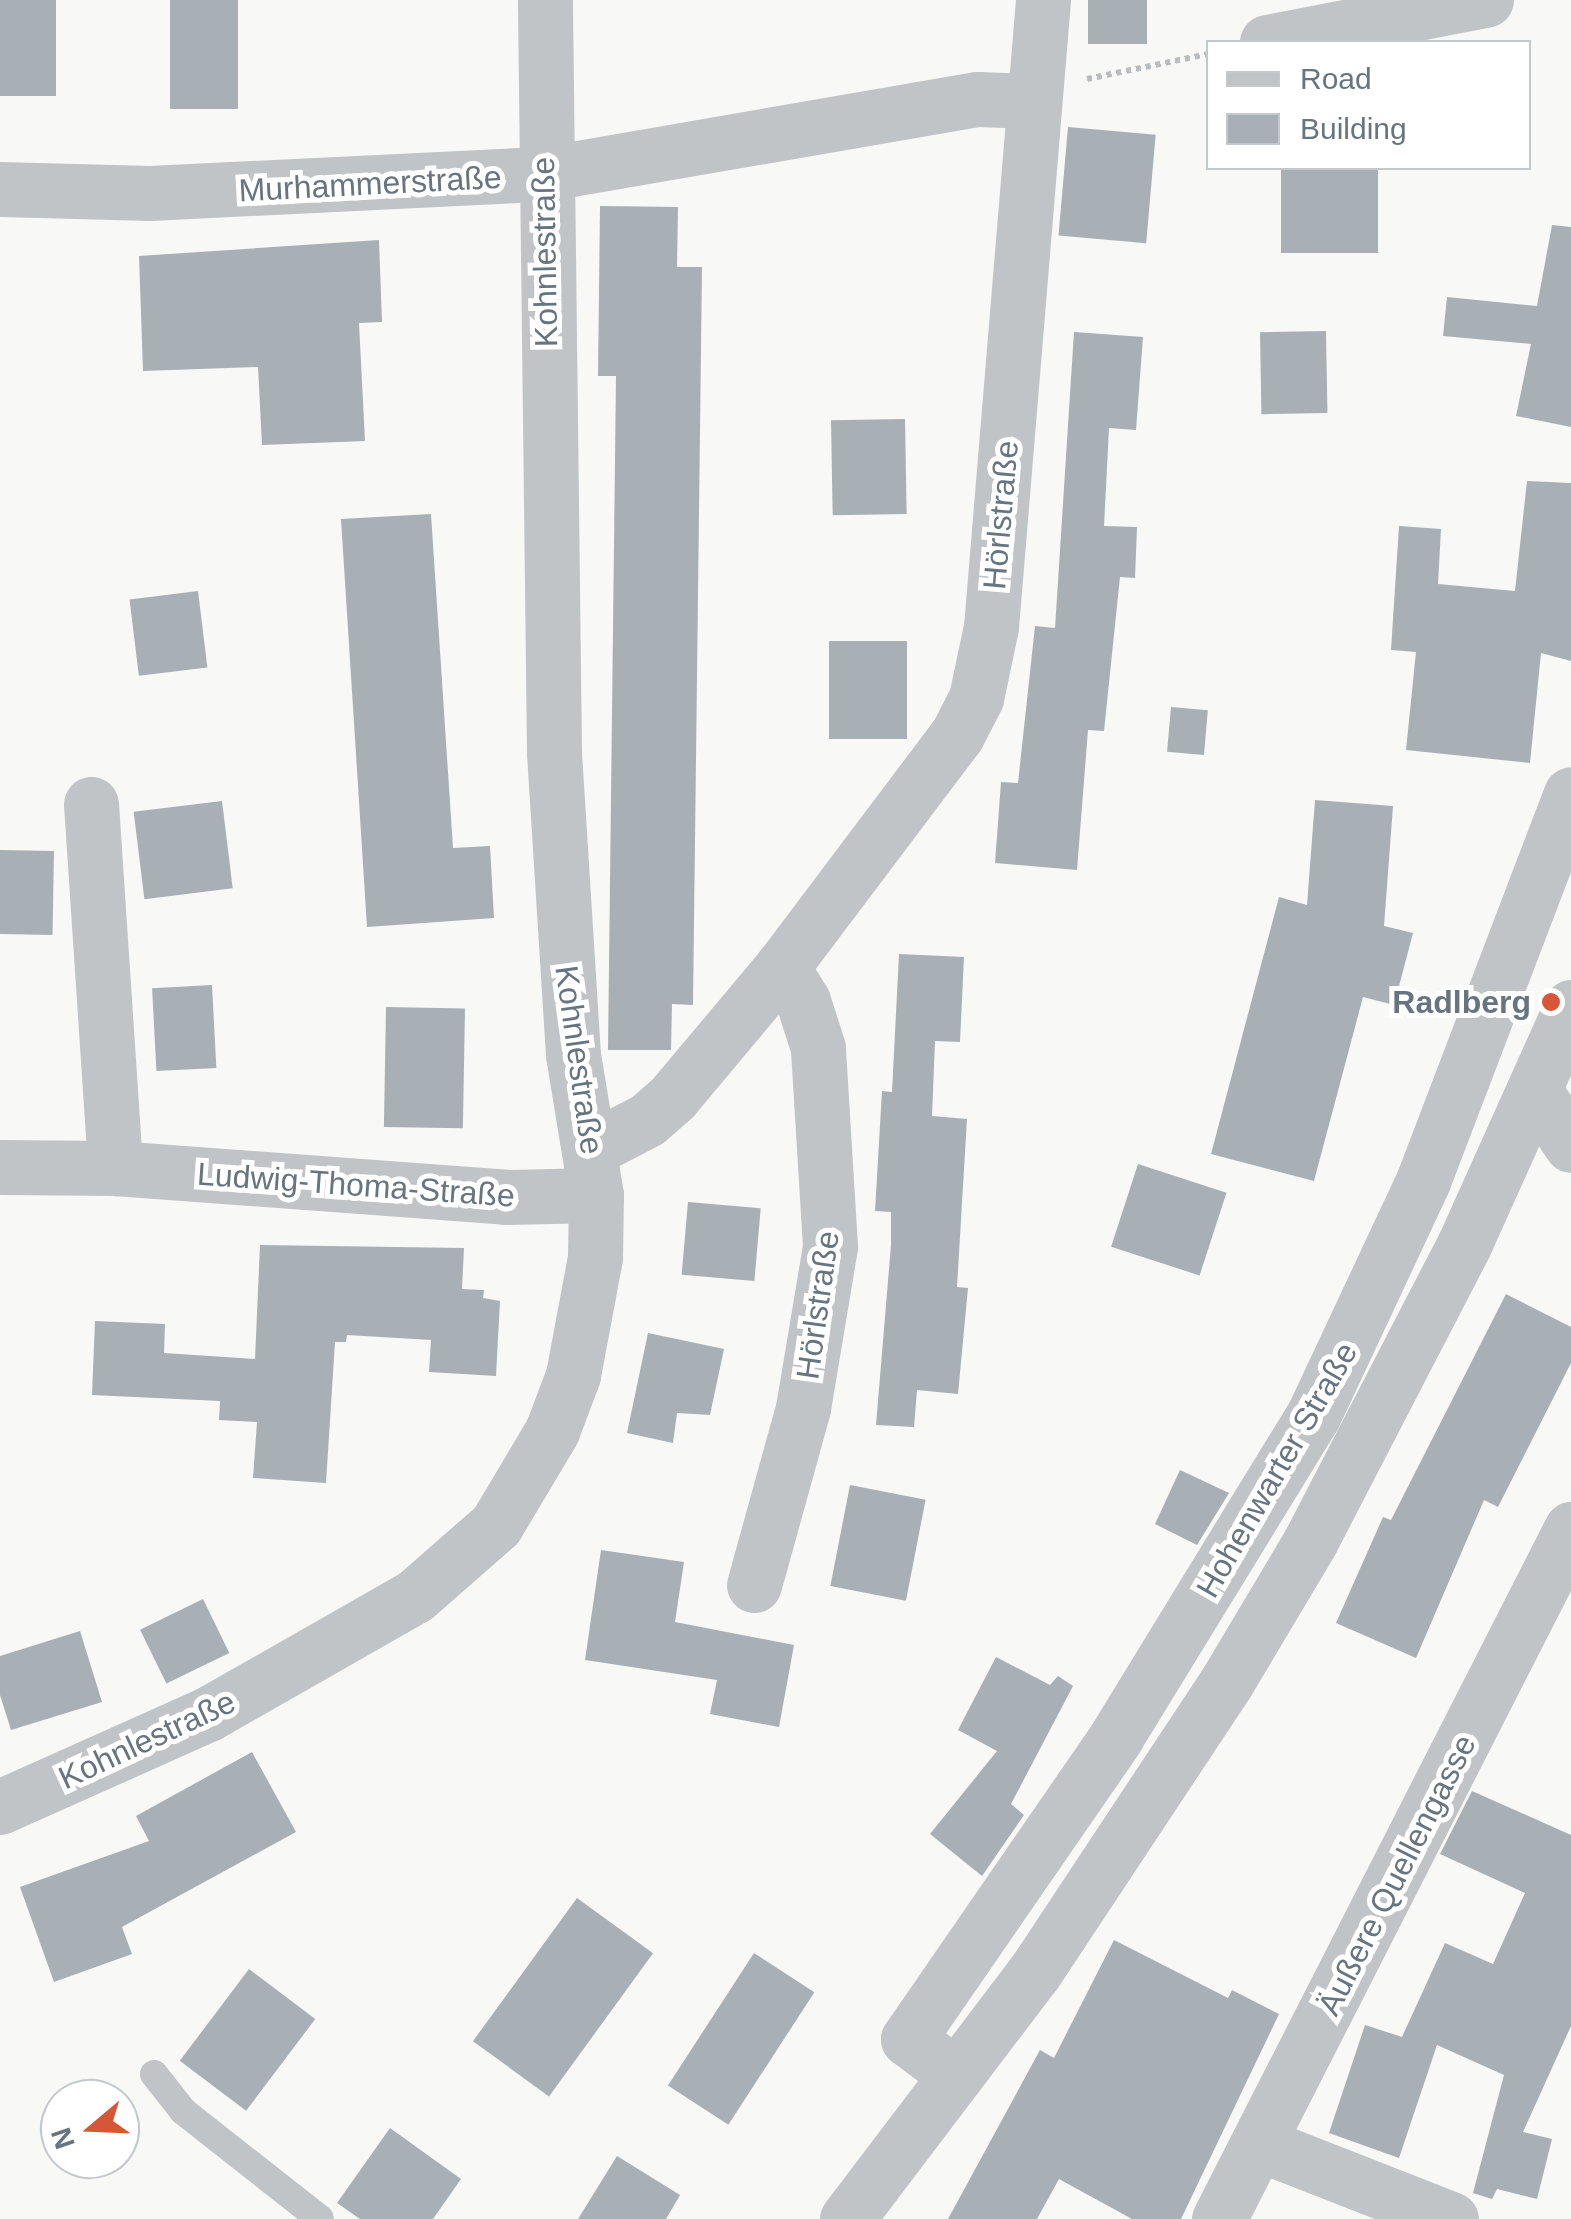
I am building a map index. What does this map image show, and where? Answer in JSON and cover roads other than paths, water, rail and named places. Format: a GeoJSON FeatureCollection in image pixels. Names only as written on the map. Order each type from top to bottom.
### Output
{"type":"FeatureCollection","features":[{"type":"Feature","properties":{"kind":"street","name":"Kohnlestraße"},"geometry":{"type":"LineString","coordinates":[[0,1807],[208,1714],[365,1630],[496,1526],[552,1431],[573,1376],[595,1258],[594,1172],[573,1055],[554,752],[543,174],[545,0]]}},
{"type":"Feature","properties":{"kind":"street","name":"Hörlstraße"},"geometry":{"type":"LineString","coordinates":[[594,1172],[673,1097],[782,966],[957,735],[976,698],[991,627],[1043,0]]}},
{"type":"Feature","properties":{"kind":"street"},"geometry":{"type":"LineString","coordinates":[[1277,40],[1486,0]]}},
{"type":"Feature","properties":{"kind":"street","name":"Murhammerstraße"},"geometry":{"type":"LineString","coordinates":[[0,189],[222,191],[543,174],[978,99],[1034,95]]}},
{"type":"Feature","properties":{"kind":"street","name":"Hohenwarter Straße"},"geometry":{"type":"LineString","coordinates":[[956,2075],[908,2039],[1116,1737],[1313,1416],[1423,1181],[1571,794]]}},
{"type":"Feature","properties":{"kind":"street"},"geometry":{"type":"LineString","coordinates":[[91,804],[115,1168]]}},
{"type":"Feature","properties":{"kind":"street","name":"Hörlstraße"},"geometry":{"type":"LineString","coordinates":[[754,1585],[803,1408],[830,1246],[818,1048],[803,1001],[782,966]]}},
{"type":"Feature","properties":{"kind":"street","name":"Hohenwarter Straße"},"geometry":{"type":"LineString","coordinates":[[847,2219],[1108,1864],[1310,1542],[1464,1245],[1571,1007]]}},
{"type":"Feature","properties":{"kind":"street"},"geometry":{"type":"LineString","coordinates":[[1534,1090],[1571,1145]]}},
{"type":"Feature","properties":{"kind":"street","name":"Ludwig-Thoma-Straße"},"geometry":{"type":"LineString","coordinates":[[0,1167],[115,1168],[476,1195],[594,1172]]}},
{"type":"Feature","properties":{"kind":"street","name":"Äußere Quellengasse"},"geometry":{"type":"LineString","coordinates":[[1219,2219],[1262,2145],[1571,1529]]}},
{"type":"Feature","properties":{"kind":"street"},"geometry":{"type":"LineString","coordinates":[[1262,2145],[1451,2219]]}},
{"type":"Feature","properties":{"kind":"lane"},"geometry":{"type":"LineString","coordinates":[[154,2074],[183,2112],[320,2219]]}},
{"type":"Feature","properties":{"kind":"place","name":"Radlberg"},"geometry":{"type":"Point","coordinates":[1551,1002]}}]}
